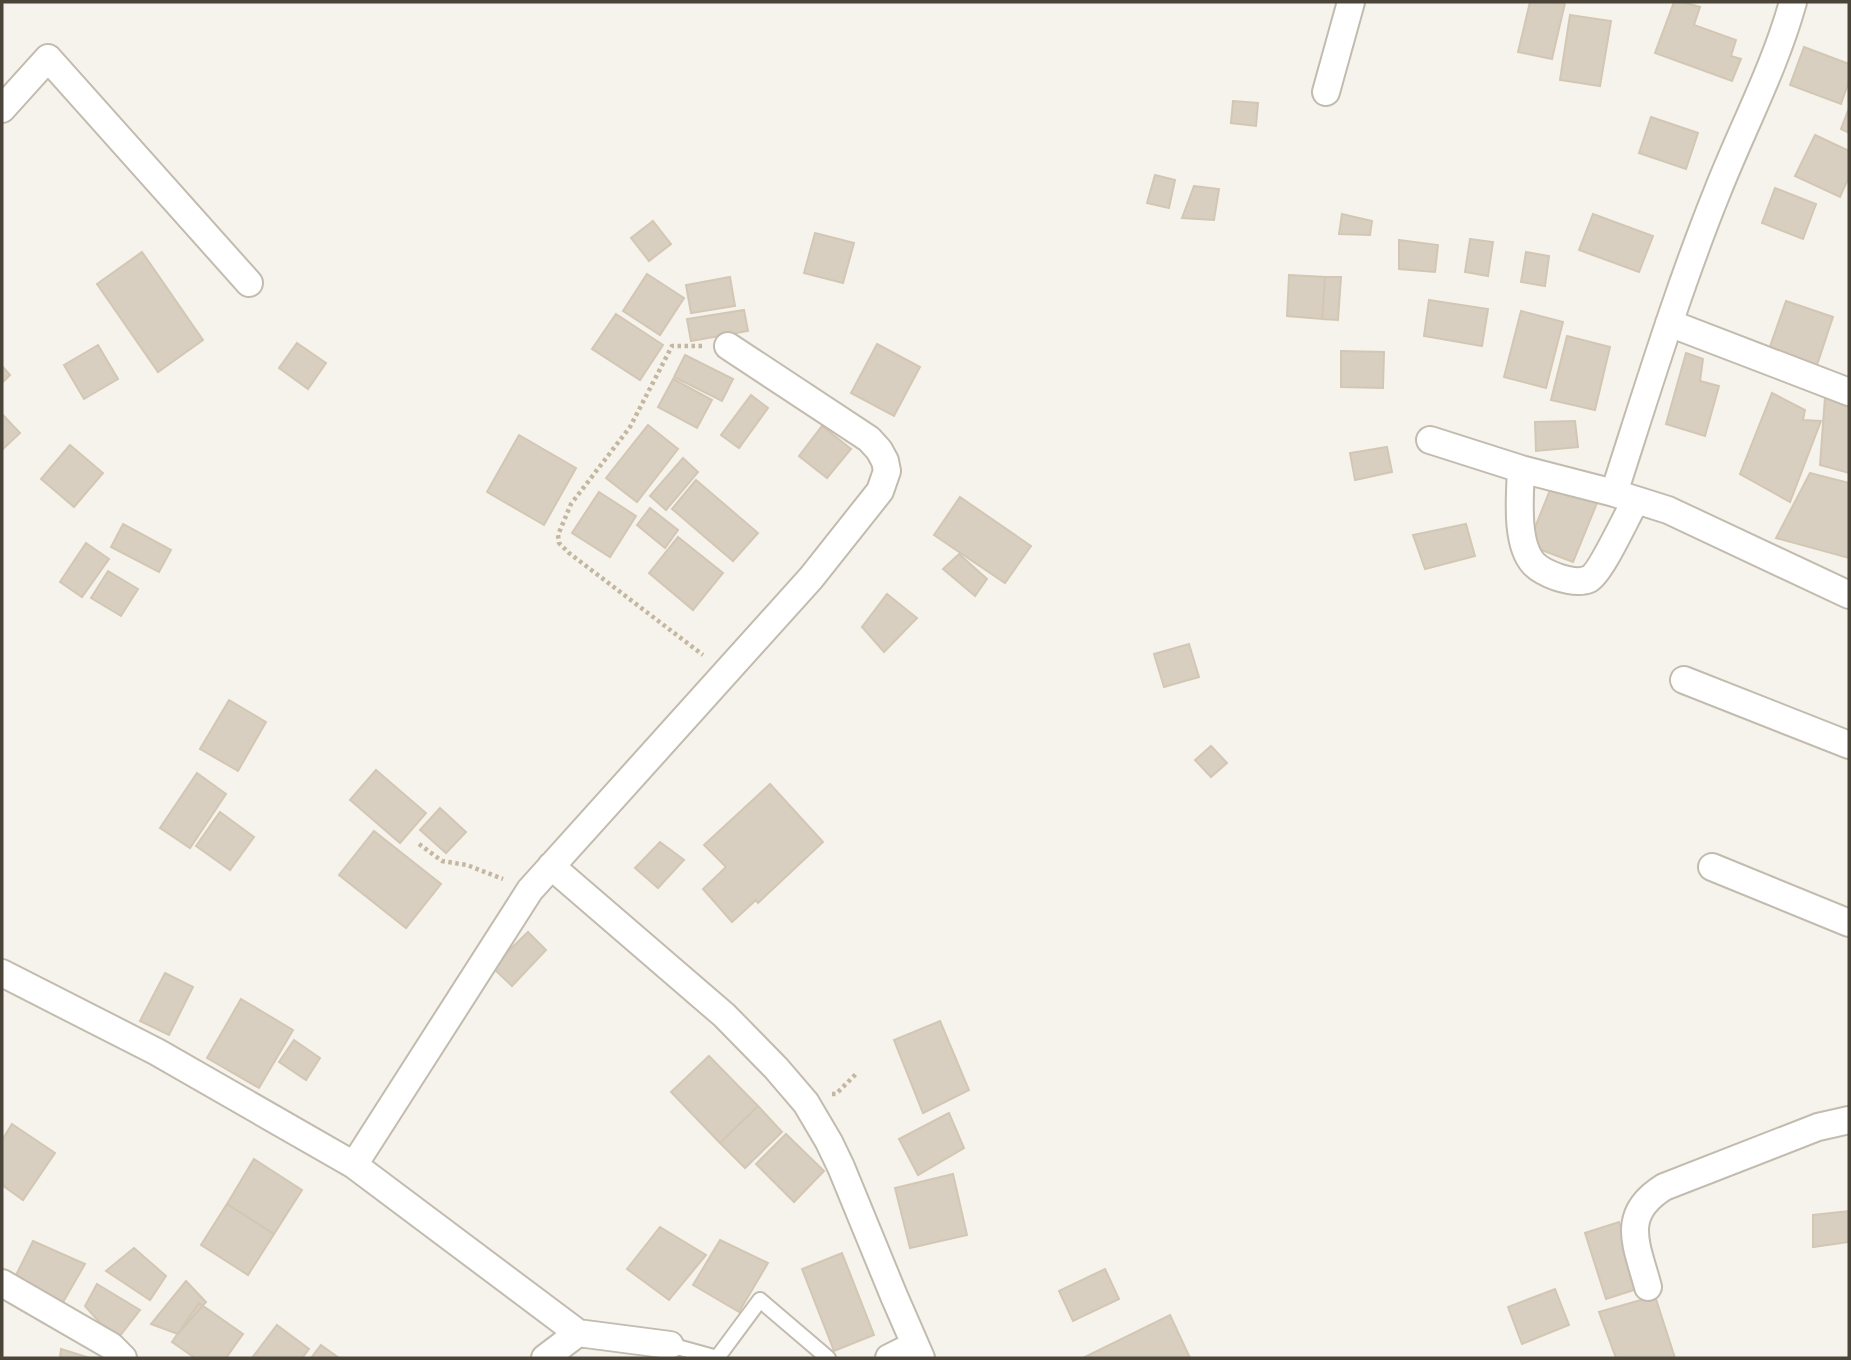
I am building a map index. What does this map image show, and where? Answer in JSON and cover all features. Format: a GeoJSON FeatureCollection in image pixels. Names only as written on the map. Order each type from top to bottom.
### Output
{"type":"FeatureCollection","features":[{"type":"Feature","properties":{"kind":"street"},"geometry":{"type":"LineString","coordinates":[[1326,92],[1351,2]]}},
{"type":"Feature","properties":{"kind":"street"},"geometry":{"type":"LineString","coordinates":[[1521,469],[1522,537],[1526,553],[1536,566],[1544,571],[1570,580],[1589,579],[1600,569],[1625,497],[1669,323],[1718,190],[1776,55],[1793,2]]}},
{"type":"Feature","properties":{"kind":"street"},"geometry":{"type":"LineString","coordinates":[[2,108],[48,58],[248,283]]}},
{"type":"Feature","properties":{"kind":"street"},"geometry":{"type":"LineString","coordinates":[[1669,323],[1849,391]]}},
{"type":"Feature","properties":{"kind":"street"},"geometry":{"type":"LineString","coordinates":[[354,1165],[530,890],[811,578],[880,491],[887,471],[885,461],[869,439],[728,346]]}},
{"type":"Feature","properties":{"kind":"street"},"geometry":{"type":"LineString","coordinates":[[1430,440],[1521,469],[1668,510],[1849,595]]}},
{"type":"Feature","properties":{"kind":"street"},"geometry":{"type":"LineString","coordinates":[[1684,680],[1849,745]]}},
{"type":"Feature","properties":{"kind":"street"},"geometry":{"type":"LineString","coordinates":[[551,866],[724,1015],[806,1103],[841,1167],[918,1352],[889,1358]]}},
{"type":"Feature","properties":{"kind":"street"},"geometry":{"type":"LineString","coordinates":[[1712,867],[1849,923]]}},
{"type":"Feature","properties":{"kind":"street"},"geometry":{"type":"LineString","coordinates":[[2,973],[157,1052],[354,1165],[578,1333],[670,1345]]}},
{"type":"Feature","properties":{"kind":"street"},"geometry":{"type":"LineString","coordinates":[[1648,1287],[1634,1232],[1639,1212],[1651,1195],[1664,1187],[1818,1127],[1849,1120]]}},
{"type":"Feature","properties":{"kind":"street"},"geometry":{"type":"LineString","coordinates":[[2,1283],[111,1346],[123,1358]]}},
{"type":"Feature","properties":{"kind":"street"},"geometry":{"type":"LineString","coordinates":[[545,1358],[578,1333]]}},
{"type":"Feature","properties":{"kind":"lane"},"geometry":{"type":"LineString","coordinates":[[670,1345],[717,1358],[760,1300],[828,1358]]}},
{"type":"Feature","properties":{"kind":"path"},"geometry":{"type":"LineString","coordinates":[[726,673],[569,553],[559,543],[558,535],[571,503],[630,427],[672,346],[728,346]]}},
{"type":"Feature","properties":{"kind":"path"},"geometry":{"type":"LineString","coordinates":[[419,844],[442,861],[467,864],[530,890]]}},
{"type":"Feature","properties":{"kind":"building"},"geometry":{"type":"Polygon","coordinates":[[[1530,2],[1565,3],[1552,59],[1518,52],[1530,2]]]}},
{"type":"Feature","properties":{"kind":"building"},"geometry":{"type":"Polygon","coordinates":[[[1674,2],[1700,7],[1694,25],[1736,40],[1731,56],[1741,59],[1732,81],[1655,53],[1674,2]]]}},
{"type":"Feature","properties":{"kind":"building"},"geometry":{"type":"Polygon","coordinates":[[[1570,15],[1611,21],[1600,86],[1560,80],[1570,15]]]}},
{"type":"Feature","properties":{"kind":"building"},"geometry":{"type":"Polygon","coordinates":[[[1804,47],[1849,64],[1849,81],[1841,104],[1790,85],[1804,47]]]}},
{"type":"Feature","properties":{"kind":"building"},"geometry":{"type":"Polygon","coordinates":[[[1233,101],[1258,103],[1256,126],[1231,123],[1233,101]]]}},
{"type":"Feature","properties":{"kind":"building"},"geometry":{"type":"Polygon","coordinates":[[[1849,108],[1849,133],[1841,129],[1849,108]]]}},
{"type":"Feature","properties":{"kind":"building"},"geometry":{"type":"Polygon","coordinates":[[[1651,117],[1698,133],[1686,169],[1639,153],[1651,117]]]}},
{"type":"Feature","properties":{"kind":"building"},"geometry":{"type":"Polygon","coordinates":[[[1815,135],[1849,151],[1849,177],[1840,197],[1795,176],[1815,135]]]}},
{"type":"Feature","properties":{"kind":"building"},"geometry":{"type":"Polygon","coordinates":[[[1155,175],[1175,180],[1169,208],[1147,203],[1155,175]]]}},
{"type":"Feature","properties":{"kind":"building"},"geometry":{"type":"Polygon","coordinates":[[[1194,186],[1219,189],[1214,220],[1182,218],[1194,186]]]}},
{"type":"Feature","properties":{"kind":"building"},"geometry":{"type":"Polygon","coordinates":[[[1775,188],[1816,204],[1803,239],[1762,223],[1775,188]]]}},
{"type":"Feature","properties":{"kind":"building"},"geometry":{"type":"Polygon","coordinates":[[[1342,214],[1372,221],[1370,235],[1339,234],[1342,214]]]}},
{"type":"Feature","properties":{"kind":"building"},"geometry":{"type":"Polygon","coordinates":[[[1593,214],[1653,236],[1639,272],[1579,250],[1593,214]]]}},
{"type":"Feature","properties":{"kind":"building"},"geometry":{"type":"Polygon","coordinates":[[[653,221],[671,244],[649,261],[631,238],[653,221]]]}},
{"type":"Feature","properties":{"kind":"building"},"geometry":{"type":"Polygon","coordinates":[[[815,233],[854,243],[843,283],[804,273],[815,233]]]}},
{"type":"Feature","properties":{"kind":"building"},"geometry":{"type":"Polygon","coordinates":[[[1470,239],[1493,242],[1488,276],[1465,272],[1470,239]]]}},
{"type":"Feature","properties":{"kind":"building"},"geometry":{"type":"Polygon","coordinates":[[[1399,240],[1438,245],[1435,272],[1399,269],[1399,240]]]}},
{"type":"Feature","properties":{"kind":"building"},"geometry":{"type":"Polygon","coordinates":[[[142,252],[203,340],[158,372],[97,284],[142,252]]]}},
{"type":"Feature","properties":{"kind":"building"},"geometry":{"type":"Polygon","coordinates":[[[1526,252],[1549,256],[1545,286],[1521,282],[1526,252]]]}},
{"type":"Feature","properties":{"kind":"building"},"geometry":{"type":"Polygon","coordinates":[[[647,274],[684,298],[660,335],[623,311],[647,274]]]}},
{"type":"Feature","properties":{"kind":"building"},"geometry":{"type":"Polygon","coordinates":[[[1289,275],[1325,277],[1322,319],[1287,316],[1289,275]]]}},
{"type":"Feature","properties":{"kind":"building"},"geometry":{"type":"Polygon","coordinates":[[[730,277],[735,306],[691,313],[686,285],[730,277]]]}},
{"type":"Feature","properties":{"kind":"building"},"geometry":{"type":"Polygon","coordinates":[[[1325,277],[1341,277],[1338,320],[1322,319],[1325,277]]]}},
{"type":"Feature","properties":{"kind":"building"},"geometry":{"type":"Polygon","coordinates":[[[1429,300],[1488,309],[1482,346],[1424,336],[1429,300]]]}},
{"type":"Feature","properties":{"kind":"building"},"geometry":{"type":"Polygon","coordinates":[[[1786,301],[1833,317],[1815,371],[1767,355],[1786,301]]]}},
{"type":"Feature","properties":{"kind":"building"},"geometry":{"type":"Polygon","coordinates":[[[744,310],[748,331],[691,341],[687,319],[744,310]]]}},
{"type":"Feature","properties":{"kind":"building"},"geometry":{"type":"Polygon","coordinates":[[[1521,311],[1563,322],[1546,388],[1504,377],[1521,311]]]}},
{"type":"Feature","properties":{"kind":"building"},"geometry":{"type":"Polygon","coordinates":[[[616,314],[663,345],[640,380],[592,349],[616,314]]]}},
{"type":"Feature","properties":{"kind":"building"},"geometry":{"type":"Polygon","coordinates":[[[1567,336],[1610,347],[1595,410],[1551,400],[1567,336]]]}},
{"type":"Feature","properties":{"kind":"building"},"geometry":{"type":"Polygon","coordinates":[[[297,343],[326,363],[308,389],[279,368],[297,343]]]}},
{"type":"Feature","properties":{"kind":"building"},"geometry":{"type":"Polygon","coordinates":[[[877,344],[920,367],[894,416],[851,393],[877,344]]]}},
{"type":"Feature","properties":{"kind":"building"},"geometry":{"type":"Polygon","coordinates":[[[98,345],[118,379],[84,399],[64,365],[98,345]]]}},
{"type":"Feature","properties":{"kind":"building"},"geometry":{"type":"Polygon","coordinates":[[[1341,351],[1384,352],[1383,388],[1341,387],[1341,351]]]}},
{"type":"Feature","properties":{"kind":"building"},"geometry":{"type":"Polygon","coordinates":[[[1686,353],[1703,359],[1700,381],[1719,386],[1705,436],[1666,424],[1686,353]]]}},
{"type":"Feature","properties":{"kind":"building"},"geometry":{"type":"Polygon","coordinates":[[[685,355],[733,379],[722,401],[674,377],[685,355]]]}},
{"type":"Feature","properties":{"kind":"building"},"geometry":{"type":"Polygon","coordinates":[[[2,366],[10,375],[2,383],[2,366]]]}},
{"type":"Feature","properties":{"kind":"building"},"geometry":{"type":"Polygon","coordinates":[[[673,379],[712,400],[697,428],[658,407],[673,379]]]}},
{"type":"Feature","properties":{"kind":"building"},"geometry":{"type":"Polygon","coordinates":[[[1772,393],[1805,410],[1803,420],[1821,421],[1790,502],[1740,474],[1772,393]]]}},
{"type":"Feature","properties":{"kind":"building"},"geometry":{"type":"Polygon","coordinates":[[[751,395],[768,408],[739,448],[721,435],[751,395]]]}},
{"type":"Feature","properties":{"kind":"building"},"geometry":{"type":"Polygon","coordinates":[[[1825,397],[1849,407],[1849,473],[1820,465],[1825,397]]]}},
{"type":"Feature","properties":{"kind":"building"},"geometry":{"type":"Polygon","coordinates":[[[2,414],[20,433],[2,450],[2,414]]]}},
{"type":"Feature","properties":{"kind":"building"},"geometry":{"type":"Polygon","coordinates":[[[1575,421],[1578,447],[1536,451],[1535,422],[1575,421]]]}},
{"type":"Feature","properties":{"kind":"building"},"geometry":{"type":"Polygon","coordinates":[[[648,425],[678,449],[637,502],[606,478],[648,425]]]}},
{"type":"Feature","properties":{"kind":"building"},"geometry":{"type":"Polygon","coordinates":[[[822,426],[851,449],[827,478],[799,456],[822,426]]]}},
{"type":"Feature","properties":{"kind":"building"},"geometry":{"type":"Polygon","coordinates":[[[519,435],[576,468],[544,525],[487,492],[519,435]]]}},
{"type":"Feature","properties":{"kind":"building"},"geometry":{"type":"Polygon","coordinates":[[[70,445],[103,473],[74,507],[41,479],[70,445]]]}},
{"type":"Feature","properties":{"kind":"building"},"geometry":{"type":"Polygon","coordinates":[[[1387,447],[1392,472],[1355,480],[1350,453],[1387,447]]]}},
{"type":"Feature","properties":{"kind":"building"},"geometry":{"type":"Polygon","coordinates":[[[683,458],[698,472],[666,510],[650,496],[683,458]]]}},
{"type":"Feature","properties":{"kind":"building"},"geometry":{"type":"Polygon","coordinates":[[[1810,473],[1849,483],[1849,558],[1776,538],[1810,473]]]}},
{"type":"Feature","properties":{"kind":"building"},"geometry":{"type":"Polygon","coordinates":[[[696,480],[758,533],[733,561],[672,509],[696,480]]]}},
{"type":"Feature","properties":{"kind":"building"},"geometry":{"type":"Polygon","coordinates":[[[1552,485],[1597,503],[1573,562],[1528,545],[1552,485]]]}},
{"type":"Feature","properties":{"kind":"building"},"geometry":{"type":"Polygon","coordinates":[[[599,492],[636,516],[610,557],[572,533],[599,492]]]}},
{"type":"Feature","properties":{"kind":"building"},"geometry":{"type":"Polygon","coordinates":[[[960,497],[1031,546],[1005,583],[934,535],[960,497]]]}},
{"type":"Feature","properties":{"kind":"building"},"geometry":{"type":"Polygon","coordinates":[[[650,508],[678,530],[665,548],[637,525],[650,508]]]}},
{"type":"Feature","properties":{"kind":"building"},"geometry":{"type":"Polygon","coordinates":[[[123,524],[171,550],[159,572],[111,547],[123,524]]]}},
{"type":"Feature","properties":{"kind":"building"},"geometry":{"type":"Polygon","coordinates":[[[1466,524],[1475,556],[1425,569],[1413,535],[1466,524]]]}},
{"type":"Feature","properties":{"kind":"building"},"geometry":{"type":"Polygon","coordinates":[[[678,537],[723,573],[693,610],[649,573],[678,537]]]}},
{"type":"Feature","properties":{"kind":"building"},"geometry":{"type":"Polygon","coordinates":[[[86,543],[109,559],[82,597],[60,582],[86,543]]]}},
{"type":"Feature","properties":{"kind":"building"},"geometry":{"type":"Polygon","coordinates":[[[959,554],[987,579],[975,596],[943,569],[959,554]]]}},
{"type":"Feature","properties":{"kind":"building"},"geometry":{"type":"Polygon","coordinates":[[[108,571],[138,589],[121,616],[91,598],[108,571]]]}},
{"type":"Feature","properties":{"kind":"building"},"geometry":{"type":"Polygon","coordinates":[[[887,594],[917,618],[884,652],[862,627],[887,594]]]}},
{"type":"Feature","properties":{"kind":"building"},"geometry":{"type":"Polygon","coordinates":[[[1189,644],[1199,677],[1164,687],[1154,654],[1189,644]]]}},
{"type":"Feature","properties":{"kind":"building"},"geometry":{"type":"Polygon","coordinates":[[[229,700],[266,722],[238,771],[200,749],[229,700]]]}},
{"type":"Feature","properties":{"kind":"building"},"geometry":{"type":"Polygon","coordinates":[[[1211,746],[1227,763],[1211,777],[1195,760],[1211,746]]]}},
{"type":"Feature","properties":{"kind":"building"},"geometry":{"type":"Polygon","coordinates":[[[376,770],[426,813],[400,843],[350,800],[376,770]]]}},
{"type":"Feature","properties":{"kind":"building"},"geometry":{"type":"Polygon","coordinates":[[[197,773],[226,794],[190,848],[160,828],[197,773]]]}},
{"type":"Feature","properties":{"kind":"building"},"geometry":{"type":"Polygon","coordinates":[[[770,784],[823,842],[758,903],[756,900],[732,922],[703,889],[726,867],[704,845],[770,784]]]}},
{"type":"Feature","properties":{"kind":"building"},"geometry":{"type":"Polygon","coordinates":[[[440,808],[466,832],[446,853],[420,830],[440,808]]]}},
{"type":"Feature","properties":{"kind":"building"},"geometry":{"type":"Polygon","coordinates":[[[220,812],[254,837],[230,870],[196,846],[220,812]]]}},
{"type":"Feature","properties":{"kind":"building"},"geometry":{"type":"Polygon","coordinates":[[[374,831],[441,884],[406,928],[339,875],[374,831]]]}},
{"type":"Feature","properties":{"kind":"building"},"geometry":{"type":"Polygon","coordinates":[[[660,842],[684,860],[658,888],[635,868],[660,842]]]}},
{"type":"Feature","properties":{"kind":"building"},"geometry":{"type":"Polygon","coordinates":[[[528,932],[546,950],[512,986],[492,967],[528,932]]]}},
{"type":"Feature","properties":{"kind":"building"},"geometry":{"type":"Polygon","coordinates":[[[165,973],[193,987],[169,1035],[140,1021],[165,973]]]}},
{"type":"Feature","properties":{"kind":"building"},"geometry":{"type":"Polygon","coordinates":[[[241,999],[293,1030],[259,1088],[207,1058],[241,999]]]}},
{"type":"Feature","properties":{"kind":"building"},"geometry":{"type":"Polygon","coordinates":[[[940,1021],[969,1090],[923,1113],[894,1040],[940,1021]]]}},
{"type":"Feature","properties":{"kind":"building"},"geometry":{"type":"Polygon","coordinates":[[[294,1040],[320,1058],[306,1080],[279,1062],[294,1040]]]}},
{"type":"Feature","properties":{"kind":"building"},"geometry":{"type":"Polygon","coordinates":[[[709,1056],[758,1106],[720,1143],[671,1092],[709,1056]]]}},
{"type":"Feature","properties":{"kind":"building"},"geometry":{"type":"Polygon","coordinates":[[[758,1106],[782,1132],[745,1168],[720,1143],[758,1106]]]}},
{"type":"Feature","properties":{"kind":"building"},"geometry":{"type":"Polygon","coordinates":[[[949,1113],[964,1148],[918,1175],[899,1139],[949,1113]]]}},
{"type":"Feature","properties":{"kind":"building"},"geometry":{"type":"Polygon","coordinates":[[[12,1124],[55,1153],[23,1200],[2,1185],[2,1140],[12,1124]]]}},
{"type":"Feature","properties":{"kind":"building"},"geometry":{"type":"Polygon","coordinates":[[[786,1134],[824,1171],[794,1202],[756,1164],[786,1134]]]}},
{"type":"Feature","properties":{"kind":"building"},"geometry":{"type":"Polygon","coordinates":[[[254,1159],[302,1190],[274,1234],[227,1204],[254,1159]]]}},
{"type":"Feature","properties":{"kind":"building"},"geometry":{"type":"Polygon","coordinates":[[[953,1174],[967,1235],[910,1248],[895,1188],[953,1174]]]}},
{"type":"Feature","properties":{"kind":"building"},"geometry":{"type":"Polygon","coordinates":[[[227,1204],[274,1234],[248,1275],[201,1245],[227,1204]]]}},
{"type":"Feature","properties":{"kind":"building"},"geometry":{"type":"Polygon","coordinates":[[[1849,1211],[1849,1242],[1813,1247],[1813,1215],[1849,1211]]]}},
{"type":"Feature","properties":{"kind":"building"},"geometry":{"type":"Polygon","coordinates":[[[1619,1222],[1640,1288],[1606,1299],[1585,1233],[1619,1222]]]}},
{"type":"Feature","properties":{"kind":"building"},"geometry":{"type":"Polygon","coordinates":[[[660,1227],[706,1255],[669,1300],[627,1269],[660,1227]]]}},
{"type":"Feature","properties":{"kind":"building"},"geometry":{"type":"Polygon","coordinates":[[[720,1240],[768,1263],[739,1312],[693,1285],[720,1240]]]}},
{"type":"Feature","properties":{"kind":"building"},"geometry":{"type":"Polygon","coordinates":[[[33,1241],[85,1264],[62,1304],[12,1283],[33,1241]]]}},
{"type":"Feature","properties":{"kind":"building"},"geometry":{"type":"Polygon","coordinates":[[[134,1248],[166,1276],[150,1300],[106,1271],[134,1248]]]}},
{"type":"Feature","properties":{"kind":"building"},"geometry":{"type":"Polygon","coordinates":[[[842,1253],[874,1335],[834,1351],[802,1269],[842,1253]]]}},
{"type":"Feature","properties":{"kind":"building"},"geometry":{"type":"Polygon","coordinates":[[[1105,1269],[1119,1299],[1073,1321],[1059,1291],[1105,1269]]]}},
{"type":"Feature","properties":{"kind":"building"},"geometry":{"type":"Polygon","coordinates":[[[186,1281],[206,1302],[178,1334],[151,1324],[186,1281]]]}},
{"type":"Feature","properties":{"kind":"building"},"geometry":{"type":"Polygon","coordinates":[[[97,1284],[140,1310],[116,1341],[85,1306],[97,1284]]]}},
{"type":"Feature","properties":{"kind":"building"},"geometry":{"type":"Polygon","coordinates":[[[1555,1289],[1569,1325],[1522,1344],[1508,1307],[1555,1289]]]}},
{"type":"Feature","properties":{"kind":"building"},"geometry":{"type":"Polygon","coordinates":[[[1655,1296],[1675,1358],[1616,1358],[1599,1312],[1655,1296]]]}},
{"type":"Feature","properties":{"kind":"building"},"geometry":{"type":"Polygon","coordinates":[[[199,1303],[243,1334],[226,1358],[195,1358],[172,1342],[199,1303]]]}},
{"type":"Feature","properties":{"kind":"building"},"geometry":{"type":"Polygon","coordinates":[[[1170,1315],[1190,1358],[1083,1358],[1170,1315]]]}},
{"type":"Feature","properties":{"kind":"building"},"geometry":{"type":"Polygon","coordinates":[[[277,1325],[309,1349],[302,1358],[252,1358],[277,1325]]]}},
{"type":"Feature","properties":{"kind":"building"},"geometry":{"type":"Polygon","coordinates":[[[321,1345],[339,1358],[311,1358],[321,1345]]]}},
{"type":"Feature","properties":{"kind":"building"},"geometry":{"type":"Polygon","coordinates":[[[61,1349],[90,1358],[60,1358],[61,1349]]]}}]}
